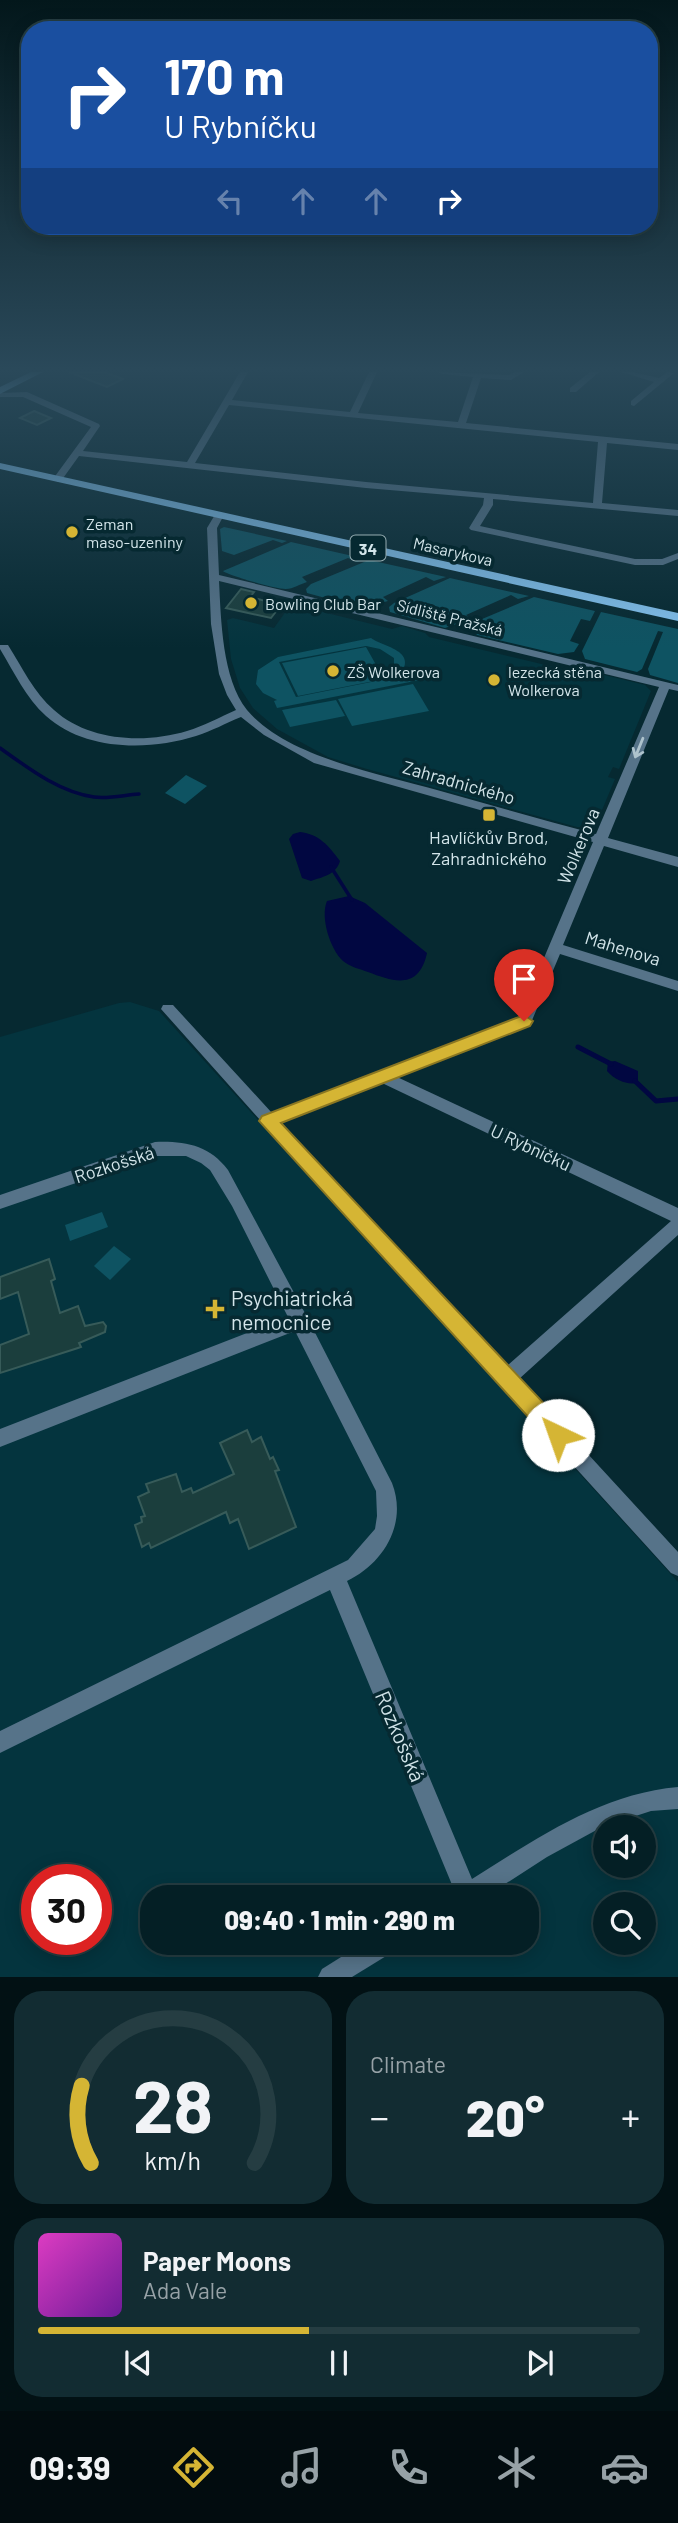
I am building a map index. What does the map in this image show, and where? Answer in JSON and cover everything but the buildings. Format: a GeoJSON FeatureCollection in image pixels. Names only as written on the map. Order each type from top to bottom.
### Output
{"type":"FeatureCollection","features":[{"type":"Feature","properties":{"kind":"main road","name":"34"},"geometry":{"type":"LineString","coordinates":[[0,466],[58,479]]}},
{"type":"Feature","properties":{"kind":"main road","name":"Masarykova"},"geometry":{"type":"LineString","coordinates":[[58,479],[678,617]]}},
{"type":"Feature","properties":{"kind":"street"},"geometry":{"type":"LineString","coordinates":[[58,479],[69,464]]}},
{"type":"Feature","properties":{"kind":"street"},"geometry":{"type":"LineString","coordinates":[[174,464],[489,497],[678,513]]}},
{"type":"Feature","properties":{"kind":"street"},"geometry":{"type":"LineString","coordinates":[[597,506],[601,464]]}},
{"type":"Feature","properties":{"kind":"street"},"geometry":{"type":"LineString","coordinates":[[489,497],[488,505],[474,528],[635,562],[663,562],[678,556]]}},
{"type":"Feature","properties":{"kind":"street","name":"Zahradnického"},"geometry":{"type":"LineString","coordinates":[[219,515],[213,526],[214,577],[225,671],[230,691],[242,712],[271,734],[318,760],[678,862]]}},
{"type":"Feature","properties":{"kind":"street","name":"Sídliště Pražská"},"geometry":{"type":"LineString","coordinates":[[214,577],[672,687]]}},
{"type":"Feature","properties":{"kind":"street"},"geometry":{"type":"LineString","coordinates":[[5,647],[21,675],[48,711],[65,724],[100,737],[137,740],[181,737],[242,712]]}},
{"type":"Feature","properties":{"kind":"street","name":"Wolkerova"},"geometry":{"type":"LineString","coordinates":[[384,1078],[524,1021],[601,841],[672,687]]}},
{"type":"Feature","properties":{"kind":"street","name":"Mahenova"},"geometry":{"type":"LineString","coordinates":[[556,948],[678,986]]}},
{"type":"Feature","properties":{"kind":"street"},"geometry":{"type":"LineString","coordinates":[[168,1009],[678,1566]]}},
{"type":"Feature","properties":{"kind":"street"},"geometry":{"type":"LineString","coordinates":[[268,1121],[384,1078]]}},
{"type":"Feature","properties":{"kind":"street","name":"U Rybníčku"},"geometry":{"type":"LineString","coordinates":[[384,1078],[678,1216]]}},
{"type":"Feature","properties":{"kind":"street","name":"Rozkošská"},"geometry":{"type":"LineString","coordinates":[[0,1202],[155,1149],[175,1147],[197,1151],[212,1160],[222,1170],[385,1490],[389,1518],[378,1544],[355,1567],[0,1742]]}},
{"type":"Feature","properties":{"kind":"street"},"geometry":{"type":"LineString","coordinates":[[507,1378],[678,1225]]}},
{"type":"Feature","properties":{"kind":"street"},"geometry":{"type":"LineString","coordinates":[[0,1438],[300,1321]]}},
{"type":"Feature","properties":{"kind":"street","name":"Rozkošská"},"geometry":{"type":"LineString","coordinates":[[335,1577],[461,1885]]}},
{"type":"Feature","properties":{"kind":"street","name":"Rozkošská"},"geometry":{"type":"LineString","coordinates":[[485,1885],[618,1809],[661,1798],[678,1798]]}},
{"type":"Feature","properties":{"kind":"street"},"geometry":{"type":"LineString","coordinates":[[330,1977],[366,1955]]}},
{"type":"Feature","properties":{"kind":"shaded area"},"geometry":{"type":"Polygon","coordinates":[[[224,527],[287,541],[282,543],[273,540],[234,555],[222,551],[220,529],[224,527]]]}},
{"type":"Feature","properties":{"kind":"shaded area"},"geometry":{"type":"Polygon","coordinates":[[[291,542],[366,559],[357,562],[348,558],[302,577],[307,582],[289,589],[264,585],[223,571],[291,542]]]}},
{"type":"Feature","properties":{"kind":"shaded area"},"geometry":{"type":"Polygon","coordinates":[[[369,560],[446,577],[434,581],[426,577],[383,597],[388,601],[362,608],[307,593],[306,589],[311,584],[369,560]]]}},
{"type":"Feature","properties":{"kind":"shaded area"},"geometry":{"type":"Polygon","coordinates":[[[450,578],[529,596],[518,599],[511,595],[466,615],[471,619],[445,628],[390,612],[389,607],[394,603],[450,578]]]}},
{"type":"Feature","properties":{"kind":"shaded area"},"geometry":{"type":"Polygon","coordinates":[[[534,597],[595,611],[590,621],[581,619],[570,641],[579,644],[574,652],[558,654],[477,635],[471,627],[475,622],[534,597]]]}},
{"type":"Feature","properties":{"kind":"shaded area","name":"ZŠ Wolkerova"},"geometry":{"type":"Polygon","coordinates":[[[294,605],[392,629],[402,626],[425,633],[429,637],[579,673],[588,671],[645,685],[651,691],[619,769],[613,767],[608,777],[615,779],[597,822],[592,827],[577,827],[367,769],[328,757],[277,729],[253,708],[240,688],[231,659],[227,620],[233,618],[274,628],[289,607],[294,605]]]}},
{"type":"Feature","properties":{"kind":"shaded area"},"geometry":{"type":"Polygon","coordinates":[[[601,612],[678,629],[678,683],[650,675],[648,669],[663,632],[658,631],[642,669],[637,672],[585,659],[582,651],[601,612]]]}},
{"type":"Feature","properties":{"kind":"shaded area"},"geometry":{"type":"Polygon","coordinates":[[[371,638],[403,655],[404,668],[399,677],[417,673],[420,680],[277,708],[274,701],[277,700],[263,693],[256,684],[258,670],[278,657],[371,638]],[[366,646],[279,662],[296,697],[386,679],[394,670],[394,658],[380,649],[366,646]]]}},
{"type":"Feature","properties":{"kind":"shaded area","name":"ZŠ Wolkerova"},"geometry":{"type":"Polygon","coordinates":[[[366,647],[384,679],[298,696],[282,663],[366,647]]]}},
{"type":"Feature","properties":{"kind":"shaded area","name":"ZŠ Wolkerova"},"geometry":{"type":"Polygon","coordinates":[[[413,684],[429,711],[352,726],[338,699],[413,684]]]}},
{"type":"Feature","properties":{"kind":"shaded area","name":"ZŠ Wolkerova"},"geometry":{"type":"Polygon","coordinates":[[[336,700],[345,716],[290,727],[282,710],[336,700]]]}},
{"type":"Feature","properties":{"kind":"shaded area"},"geometry":{"type":"Polygon","coordinates":[[[186,775],[207,786],[185,804],[165,793],[186,775]]]}},
{"type":"Feature","properties":{"kind":"shaded area"},"geometry":{"type":"Polygon","coordinates":[[[300,832],[318,838],[340,861],[332,872],[311,881],[302,878],[289,839],[300,832]]]}},
{"type":"Feature","properties":{"kind":"shaded area"},"geometry":{"type":"Polygon","coordinates":[[[349,896],[365,903],[427,953],[423,965],[412,978],[387,978],[355,968],[338,956],[328,932],[325,908],[327,901],[349,896]]]}},
{"type":"Feature","properties":{"kind":"shaded area","name":"Psychiatrická nemocnice"},"geometry":{"type":"Polygon","coordinates":[[[130,1002],[159,1011],[678,1582],[678,1977],[0,1977],[0,1037],[119,1003],[130,1002]]]}},
{"type":"Feature","properties":{"kind":"shaded area"},"geometry":{"type":"Polygon","coordinates":[[[615,1061],[638,1071],[638,1083],[625,1082],[610,1074],[607,1071],[608,1062],[615,1061]]]}},
{"type":"Feature","properties":{"kind":"shaded area"},"geometry":{"type":"Polygon","coordinates":[[[102,1212],[108,1227],[70,1241],[65,1225],[102,1212]]]}},
{"type":"Feature","properties":{"kind":"shaded area"},"geometry":{"type":"Polygon","coordinates":[[[114,1246],[131,1259],[110,1280],[94,1266],[114,1246]]]}},
{"type":"Feature","properties":{"kind":"waterway"},"geometry":{"type":"LineString","coordinates":[[0,748],[44,778],[68,790],[105,798],[139,794]]}},
{"type":"Feature","properties":{"kind":"waterway"},"geometry":{"type":"LineString","coordinates":[[331,867],[352,900]]}},
{"type":"Feature","properties":{"kind":"waterway"},"geometry":{"type":"LineString","coordinates":[[578,1047],[611,1064]]}},
{"type":"Feature","properties":{"kind":"waterway"},"geometry":{"type":"LineString","coordinates":[[635,1081],[656,1101],[678,1099]]}},
{"type":"Feature","properties":{"kind":"place","name":"Zeman maso-uzeniny"},"geometry":{"type":"Point","coordinates":[72,532]}},
{"type":"Feature","properties":{"kind":"place","name":"Bowling Club Bar"},"geometry":{"type":"Point","coordinates":[251,603]}},
{"type":"Feature","properties":{"kind":"place","name":"ZŠ Wolkerova"},"geometry":{"type":"Point","coordinates":[333,671]}},
{"type":"Feature","properties":{"kind":"place","name":"lezecká stěna Wolkerova"},"geometry":{"type":"Point","coordinates":[494,680]}},
{"type":"Feature","properties":{"kind":"place","name":"Havlíčkův Brod, Zahradnického"},"geometry":{"type":"Point","coordinates":[489,815]}},
{"type":"Feature","properties":{"kind":"place","name":"Psychiatrická nemocnice"},"geometry":{"type":"Point","coordinates":[215,1309]}},
{"type":"Feature","properties":{"kind":"route"},"geometry":{"type":"LineString","coordinates":[[524,1021],[384,1078],[268,1121],[558,1435]]}}]}
